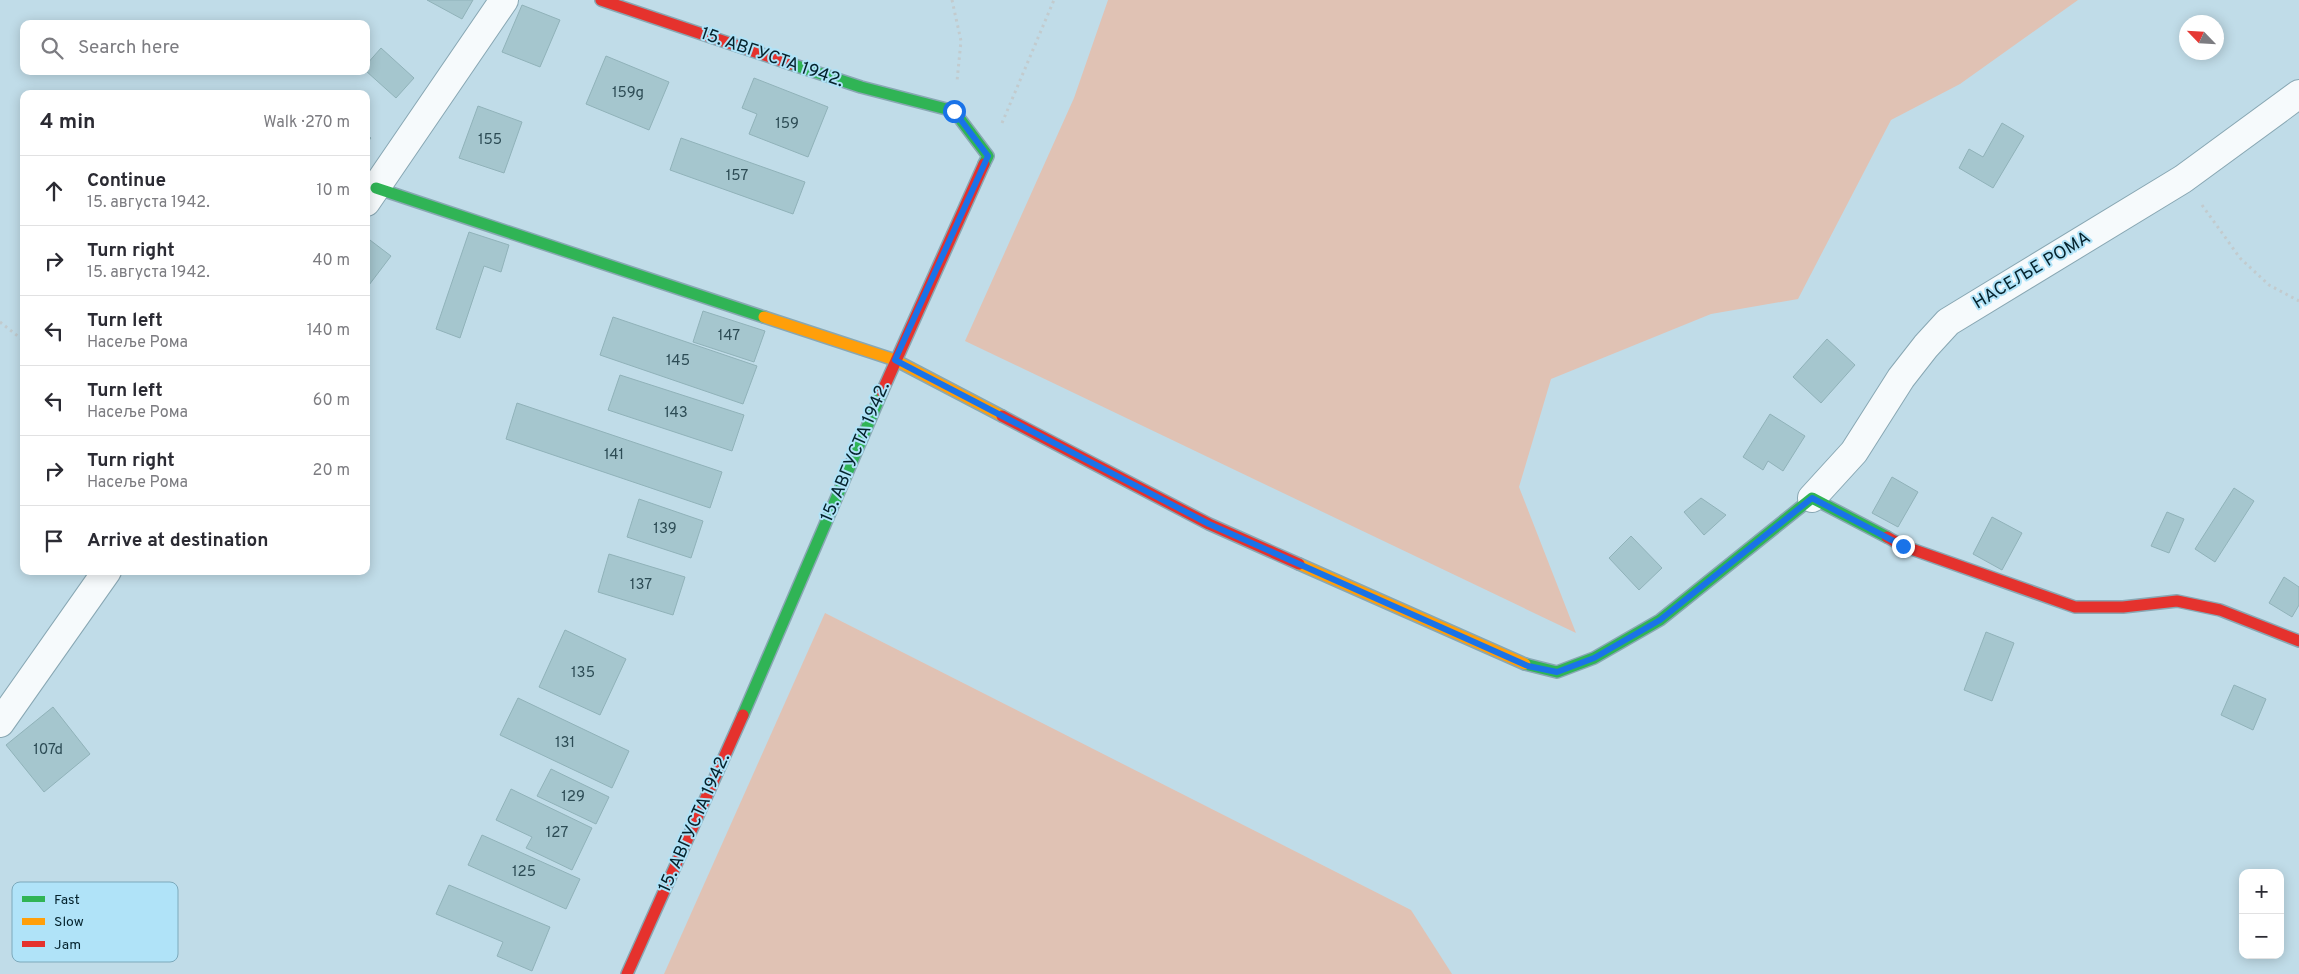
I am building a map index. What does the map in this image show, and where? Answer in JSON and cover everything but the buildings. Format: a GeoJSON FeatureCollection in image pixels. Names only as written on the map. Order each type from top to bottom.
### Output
{"type":"FeatureCollection","features":[{"type":"Feature","properties":{"kind":"street"},"geometry":{"type":"LineString","coordinates":[[371,195],[504,0]]}},
{"type":"Feature","properties":{"kind":"street","name":"15. АВГУСТА 1942."},"geometry":{"type":"LineString","coordinates":[[601,0],[860,87],[954,111]]}},
{"type":"Feature","properties":{"kind":"street","name":"НАСЕЉЕ РОМА"},"geometry":{"type":"LineString","coordinates":[[371,195],[895,360],[1209,524],[1528,666],[1557,672],[1594,658],[1660,620],[1812,498],[1854,452],[1901,378],[1948,322],[2183,179],[2299,94]]}},
{"type":"Feature","properties":{"kind":"street"},"geometry":{"type":"LineString","coordinates":[[954,111],[988,156]]}},
{"type":"Feature","properties":{"kind":"street","name":"15. АВГУСТА 1942."},"geometry":{"type":"LineString","coordinates":[[627,974],[776,642],[895,360],[988,156]]}},
{"type":"Feature","properties":{"kind":"street"},"geometry":{"type":"LineString","coordinates":[[1812,498],[1903,546],[2075,607],[2123,607],[2177,601],[2220,610],[2299,641]]}},
{"type":"Feature","properties":{"kind":"street"},"geometry":{"type":"LineString","coordinates":[[0,723],[103,575]]}},
{"type":"Feature","properties":{"kind":"path"},"geometry":{"type":"LineString","coordinates":[[952,0],[961,41],[954,111]]}},
{"type":"Feature","properties":{"kind":"path"},"geometry":{"type":"LineString","coordinates":[[988,156],[1054,0]]}},
{"type":"Feature","properties":{"kind":"path"},"geometry":{"type":"LineString","coordinates":[[2183,179],[2240,258],[2269,285],[2299,301]]}},
{"type":"Feature","properties":{"kind":"path"},"geometry":{"type":"LineString","coordinates":[[0,322],[20,338]]}},
{"type":"Feature","properties":{"kind":"shaded area"},"geometry":{"type":"Polygon","coordinates":[[[1108,0],[2078,0],[1960,84],[1891,120],[1798,299],[1711,314],[1551,379],[1519,487],[1576,633],[965,341],[1074,98],[1108,0]]]}},
{"type":"Feature","properties":{"kind":"shaded area"},"geometry":{"type":"Polygon","coordinates":[[[825,613],[1411,910],[1452,974],[664,974],[825,613]]]}},
{"type":"Feature","properties":{"kind":"traffic: fast"},"geometry":{"type":"LineString","coordinates":[[791,64],[861,87],[954,111],[988,156],[984,164]]}},
{"type":"Feature","properties":{"kind":"traffic: fast"},"geometry":{"type":"LineString","coordinates":[[376,188],[764,317]]}},
{"type":"Feature","properties":{"kind":"traffic: fast"},"geometry":{"type":"LineString","coordinates":[[743,715],[882,392]]}},
{"type":"Feature","properties":{"kind":"traffic: fast"},"geometry":{"type":"LineString","coordinates":[[1525,664],[1557,672],[1594,658],[1660,620],[1812,498],[1887,537]]}},
{"type":"Feature","properties":{"kind":"traffic: slow"},"geometry":{"type":"LineString","coordinates":[[764,317],[895,360],[1002,416]]}},
{"type":"Feature","properties":{"kind":"traffic: slow"},"geometry":{"type":"LineString","coordinates":[[1299,564],[1525,664]]}},
{"type":"Feature","properties":{"kind":"traffic: jam"},"geometry":{"type":"LineString","coordinates":[[601,0],[791,64]]}},
{"type":"Feature","properties":{"kind":"traffic: jam"},"geometry":{"type":"LineString","coordinates":[[882,392],[984,164]]}},
{"type":"Feature","properties":{"kind":"traffic: jam"},"geometry":{"type":"LineString","coordinates":[[1002,416],[1209,524],[1299,564]]}},
{"type":"Feature","properties":{"kind":"traffic: jam"},"geometry":{"type":"LineString","coordinates":[[1887,537],[1903,546],[2075,607],[2123,607],[2177,601],[2220,610],[2299,641]]}},
{"type":"Feature","properties":{"kind":"traffic: jam"},"geometry":{"type":"LineString","coordinates":[[627,974],[743,715]]}},
{"type":"Feature","properties":{"kind":"route"},"geometry":{"type":"LineString","coordinates":[[954,111],[988,156],[895,360],[1209,524],[1528,666],[1557,672],[1594,658],[1660,620],[1812,498],[1903,546]]}}]}
